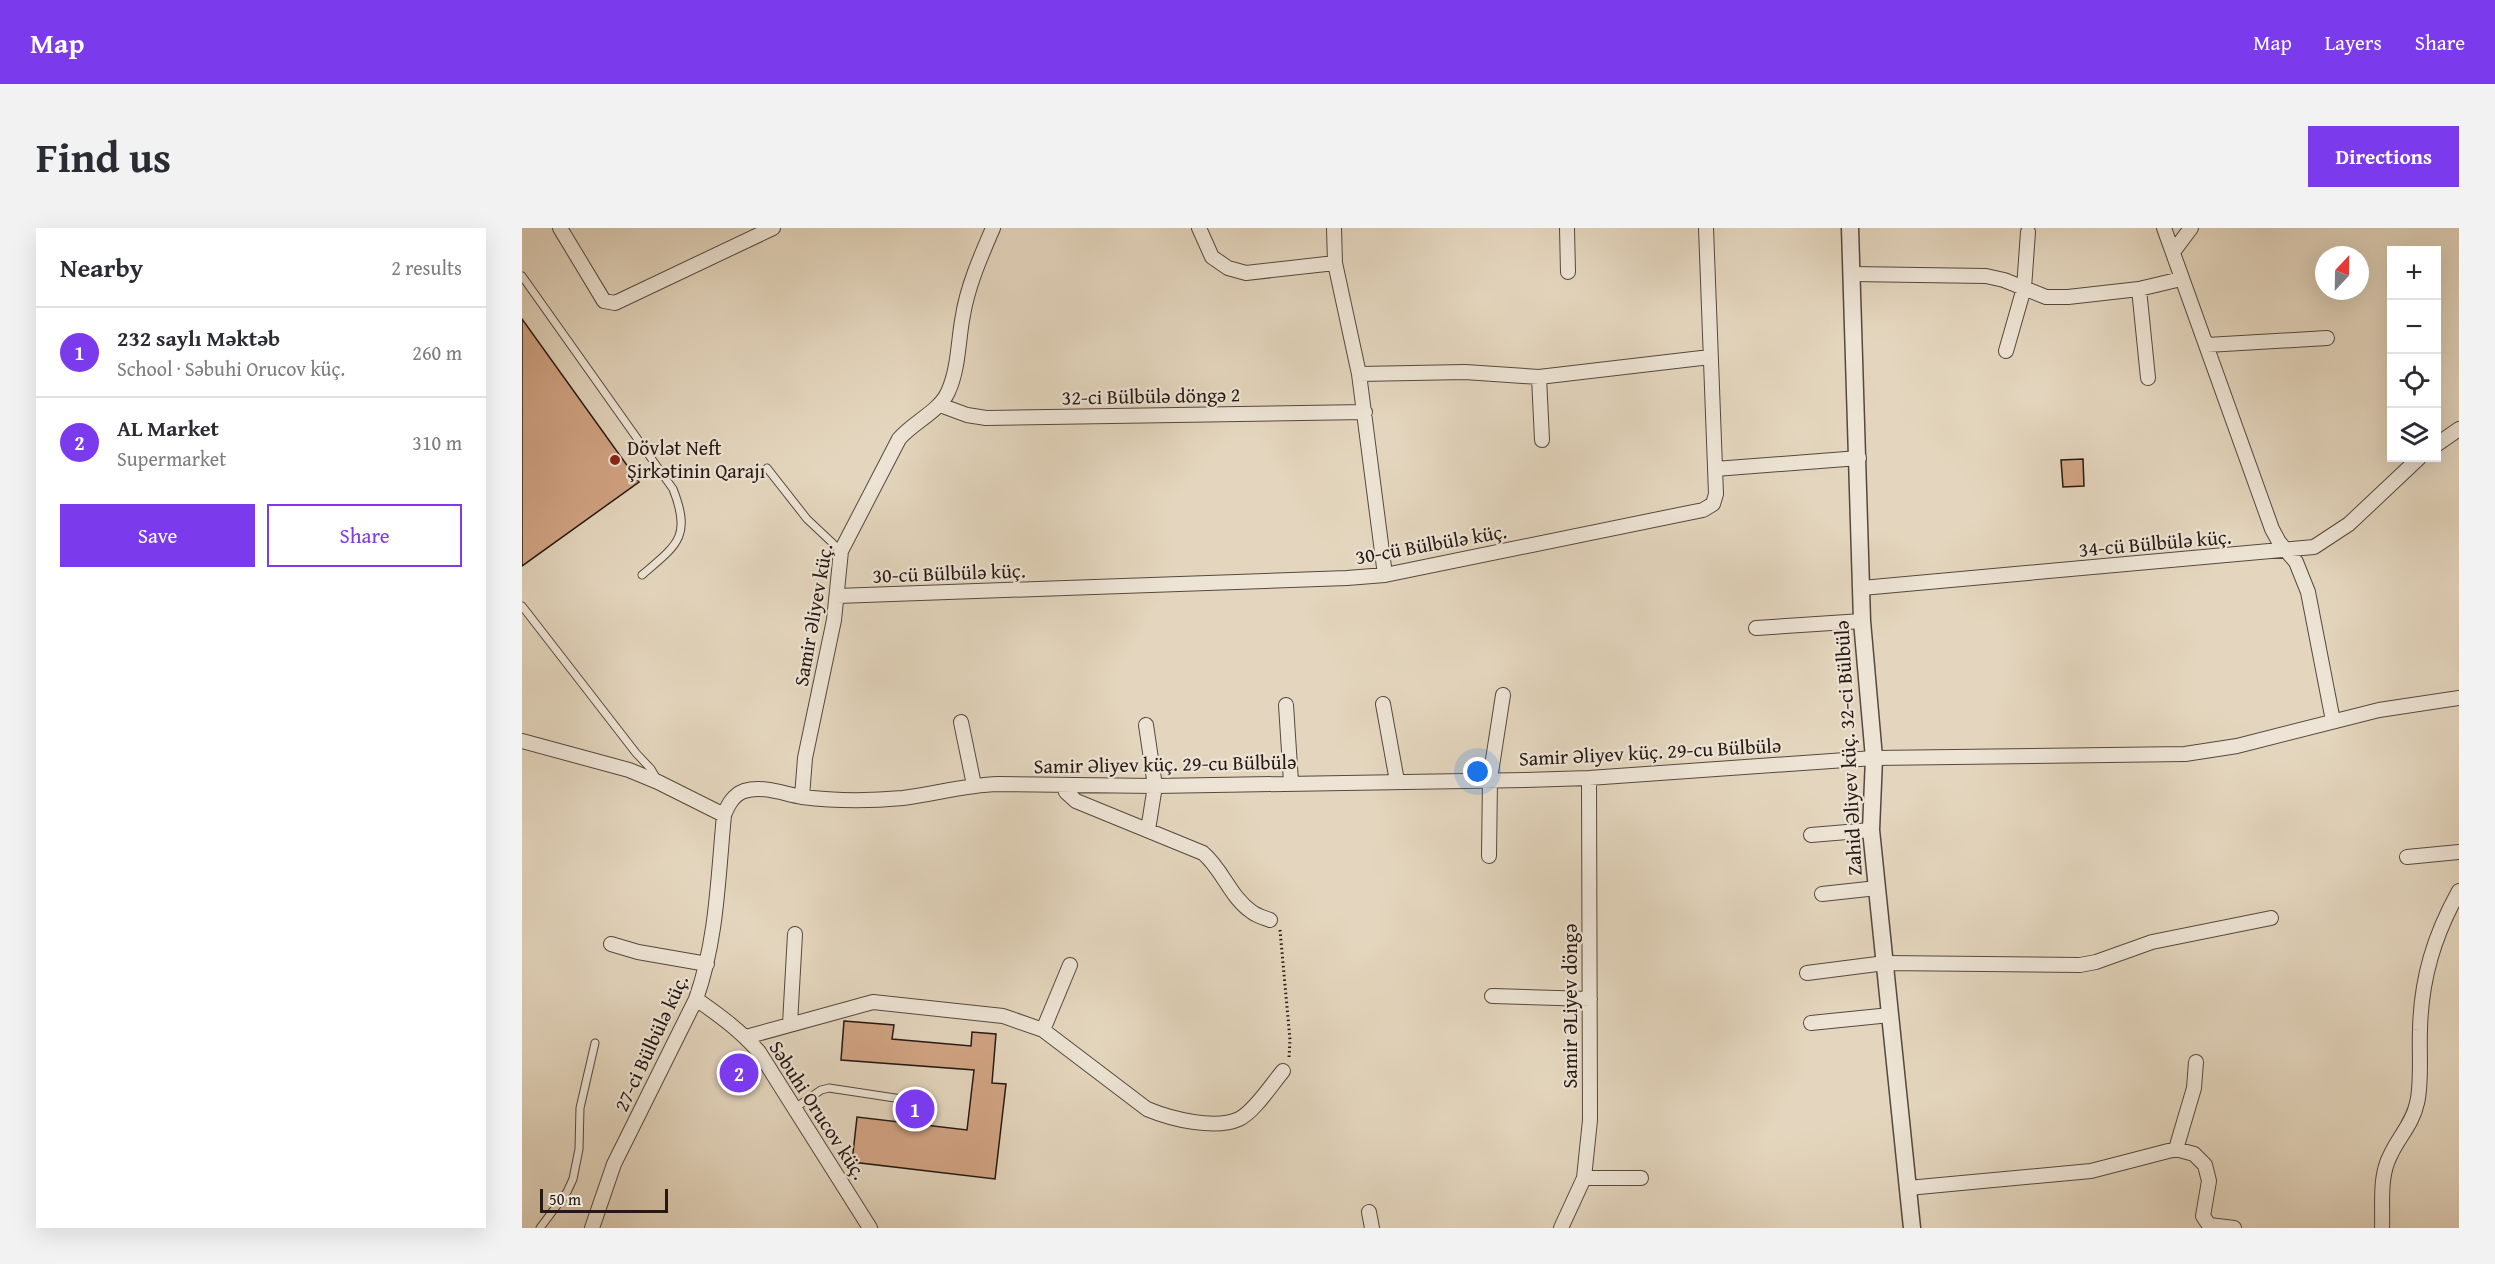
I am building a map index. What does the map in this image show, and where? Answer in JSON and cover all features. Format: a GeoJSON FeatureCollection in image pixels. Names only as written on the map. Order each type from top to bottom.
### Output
{"type":"FeatureCollection","features":[{"type":"Feature","properties":{"kind":"street"},"geometry":{"type":"LineString","coordinates":[[560,228],[604,301],[615,303],[773,228]]}},
{"type":"Feature","properties":{"kind":"street","name":"Samir Əliyev küç."},"geometry":{"type":"LineString","coordinates":[[802,797],[805,758],[837,596],[841,551],[899,439],[909,428],[940,405],[951,384],[963,313],[980,256],[993,228]]}},
{"type":"Feature","properties":{"kind":"street"},"geometry":{"type":"LineString","coordinates":[[1199,228],[1212,257],[1228,268],[1246,273],[1335,262]]}},
{"type":"Feature","properties":{"kind":"street"},"geometry":{"type":"LineString","coordinates":[[1334,228],[1335,262],[1359,374],[1385,575]]}},
{"type":"Feature","properties":{"kind":"street"},"geometry":{"type":"LineString","coordinates":[[1567,228],[1568,272]]}},
{"type":"Feature","properties":{"kind":"street","name":"30-cü Bülbülə küç."},"geometry":{"type":"LineString","coordinates":[[837,596],[1385,575],[1703,510],[1713,504],[1716,494],[1706,228]]}},
{"type":"Feature","properties":{"kind":"street","name":"Zahid Əliyev küç. 32-ci Bülbülə"},"geometry":{"type":"LineString","coordinates":[[1850,228],[1859,458],[1862,621],[1874,758],[1871,830],[1912,1228]]}},
{"type":"Feature","properties":{"kind":"street"},"geometry":{"type":"LineString","coordinates":[[2164,228],[2272,529],[2301,571],[2308,592],[2333,721]]}},
{"type":"Feature","properties":{"kind":"street"},"geometry":{"type":"LineString","coordinates":[[2173,252],[2191,228]]}},
{"type":"Feature","properties":{"kind":"street"},"geometry":{"type":"LineString","coordinates":[[2006,351],[2024,288],[2028,232]]}},
{"type":"Feature","properties":{"kind":"street"},"geometry":{"type":"LineString","coordinates":[[1852,274],[1986,276],[2046,297],[2068,297],[2139,289],[2181,279]]}},
{"type":"Feature","properties":{"kind":"street"},"geometry":{"type":"LineString","coordinates":[[2139,289],[2148,378]]}},
{"type":"Feature","properties":{"kind":"street"},"geometry":{"type":"LineString","coordinates":[[2207,345],[2327,338]]}},
{"type":"Feature","properties":{"kind":"street"},"geometry":{"type":"LineString","coordinates":[[1359,374],[1465,372],[1539,377],[1710,357]]}},
{"type":"Feature","properties":{"kind":"street"},"geometry":{"type":"LineString","coordinates":[[1539,377],[1542,440]]}},
{"type":"Feature","properties":{"kind":"street","name":"32-ci Bülbülə döngə 2"},"geometry":{"type":"LineString","coordinates":[[940,405],[967,415],[986,418],[1365,412]]}},
{"type":"Feature","properties":{"kind":"street"},"geometry":{"type":"LineString","coordinates":[[2441,442],[2459,429]]}},
{"type":"Feature","properties":{"kind":"street"},"geometry":{"type":"LineString","coordinates":[[1715,469],[1859,458]]}},
{"type":"Feature","properties":{"kind":"street","name":"34-cü Bülbülə küç."},"geometry":{"type":"LineString","coordinates":[[1862,588],[2314,548],[2349,524],[2415,462]]}},
{"type":"Feature","properties":{"kind":"street"},"geometry":{"type":"LineString","coordinates":[[1756,628],[1862,621]]}},
{"type":"Feature","properties":{"kind":"street"},"geometry":{"type":"LineString","coordinates":[[1489,856],[1490,779],[1503,695]]}},
{"type":"Feature","properties":{"kind":"street","name":"Samir Əliyev küç. 29-cu Bülbülə"},"geometry":{"type":"LineString","coordinates":[[802,797],[839,800],[903,798],[974,785],[1155,786],[1589,778],[1874,758],[2185,754],[2236,746],[2379,710],[2459,698]]}},
{"type":"Feature","properties":{"kind":"street"},"geometry":{"type":"LineString","coordinates":[[1383,704],[1397,780]]}},
{"type":"Feature","properties":{"kind":"street"},"geometry":{"type":"LineString","coordinates":[[1286,705],[1291,782]]}},
{"type":"Feature","properties":{"kind":"street"},"geometry":{"type":"LineString","coordinates":[[961,722],[974,785]]}},
{"type":"Feature","properties":{"kind":"street"},"geometry":{"type":"LineString","coordinates":[[1146,725],[1155,786],[1148,830]]}},
{"type":"Feature","properties":{"kind":"street"},"geometry":{"type":"LineString","coordinates":[[522,741],[629,770],[724,815],[729,804],[744,791],[766,790],[802,797]]}},
{"type":"Feature","properties":{"kind":"street","name":"Samir ƏLiyev döngə"},"geometry":{"type":"LineString","coordinates":[[1561,1228],[1584,1178],[1590,1120],[1589,778]]}},
{"type":"Feature","properties":{"kind":"street"},"geometry":{"type":"LineString","coordinates":[[1069,786],[1066,792],[1076,801],[1203,853],[1215,862],[1233,892],[1252,912],[1270,920]]}},
{"type":"Feature","properties":{"kind":"street","name":"27-ci Bülbülə küç."},"geometry":{"type":"LineString","coordinates":[[592,1228],[614,1164],[696,999],[707,964],[724,815]]}},
{"type":"Feature","properties":{"kind":"street"},"geometry":{"type":"LineString","coordinates":[[1810,835],[1871,830]]}},
{"type":"Feature","properties":{"kind":"street"},"geometry":{"type":"LineString","coordinates":[[2407,858],[2459,852]]}},
{"type":"Feature","properties":{"kind":"street"},"geometry":{"type":"LineString","coordinates":[[1822,894],[1877,888]]}},
{"type":"Feature","properties":{"kind":"street"},"geometry":{"type":"LineString","coordinates":[[2382,1228],[2383,1176],[2389,1156],[2411,1122],[2418,1103],[2420,1017],[2430,953],[2442,922],[2459,891]]}},
{"type":"Feature","properties":{"kind":"street"},"geometry":{"type":"LineString","coordinates":[[1807,973],[1885,963],[2080,965],[2096,962],[2152,942],[2271,918]]}},
{"type":"Feature","properties":{"kind":"street"},"geometry":{"type":"LineString","coordinates":[[790,1024],[795,934]]}},
{"type":"Feature","properties":{"kind":"street"},"geometry":{"type":"LineString","coordinates":[[611,944],[638,952],[707,964]]}},
{"type":"Feature","properties":{"kind":"street"},"geometry":{"type":"LineString","coordinates":[[1043,1030],[1070,965]]}},
{"type":"Feature","properties":{"kind":"street"},"geometry":{"type":"LineString","coordinates":[[1492,996],[1590,999]]}},
{"type":"Feature","properties":{"kind":"street","name":"Səbuhi Orucov küç."},"geometry":{"type":"LineString","coordinates":[[696,999],[746,1037],[759,1052],[870,1228]]}},
{"type":"Feature","properties":{"kind":"street"},"geometry":{"type":"LineString","coordinates":[[746,1037],[873,1002],[1003,1016],[1043,1030],[1148,1109],[1162,1115],[1217,1125],[1240,1119],[1283,1071]]}},
{"type":"Feature","properties":{"kind":"street"},"geometry":{"type":"LineString","coordinates":[[1811,1023],[1890,1015]]}},
{"type":"Feature","properties":{"kind":"street"},"geometry":{"type":"LineString","coordinates":[[2176,1149],[2194,1088],[2196,1062]]}},
{"type":"Feature","properties":{"kind":"street"},"geometry":{"type":"LineString","coordinates":[[1908,1188],[2091,1171],[2176,1149],[2194,1154],[2205,1165],[2209,1180],[2203,1216],[2209,1225],[2234,1228]]}},
{"type":"Feature","properties":{"kind":"street"},"geometry":{"type":"LineString","coordinates":[[1584,1178],[1641,1178]]}},
{"type":"Feature","properties":{"kind":"street"},"geometry":{"type":"LineString","coordinates":[[1369,1212],[1372,1228]]}},
{"type":"Feature","properties":{"kind":"lane"},"geometry":{"type":"LineString","coordinates":[[522,276],[673,489],[681,511],[681,534],[673,548],[642,575]]}},
{"type":"Feature","properties":{"kind":"lane"},"geometry":{"type":"LineString","coordinates":[[768,468],[807,519],[841,551]]}},
{"type":"Feature","properties":{"kind":"lane"},"geometry":{"type":"LineString","coordinates":[[522,606],[636,753],[651,769],[658,782]]}},
{"type":"Feature","properties":{"kind":"lane"},"geometry":{"type":"LineString","coordinates":[[540,1228],[567,1192],[573,1179],[579,1149],[580,1108],[595,1044]]}},
{"type":"Feature","properties":{"kind":"lane"},"geometry":{"type":"LineString","coordinates":[[795,1108],[821,1090],[829,1088],[928,1103]]}},
{"type":"Feature","properties":{"kind":"path"},"geometry":{"type":"LineString","coordinates":[[1270,920],[1280,930],[1283,950],[1290,1040],[1289,1059],[1283,1071]]}},
{"type":"Feature","properties":{"kind":"building"},"geometry":{"type":"Polygon","coordinates":[[[522,319],[639,482],[522,566],[522,319]]]}},
{"type":"Feature","properties":{"kind":"building"},"geometry":{"type":"Polygon","coordinates":[[[2083,459],[2084,486],[2063,487],[2061,460],[2083,459]]]}},
{"type":"Feature","properties":{"kind":"building"},"geometry":{"type":"Polygon","coordinates":[[[844,1021],[894,1025],[892,1039],[971,1046],[972,1032],[996,1034],[992,1083],[1006,1084],[995,1179],[852,1162],[857,1117],[967,1130],[974,1070],[841,1060],[844,1021]]]}},
{"type":"Feature","properties":{"kind":"place","name":"Dövlət Neft Şirkətinin Qarajı"},"geometry":{"type":"Point","coordinates":[615,460]}},
{"type":"Feature","properties":{"kind":"place","name":"AL Market"},"geometry":{"type":"Point","coordinates":[739,1073]}},
{"type":"Feature","properties":{"kind":"place","name":"232 saylı Məktəb"},"geometry":{"type":"Point","coordinates":[915,1109]}}]}
